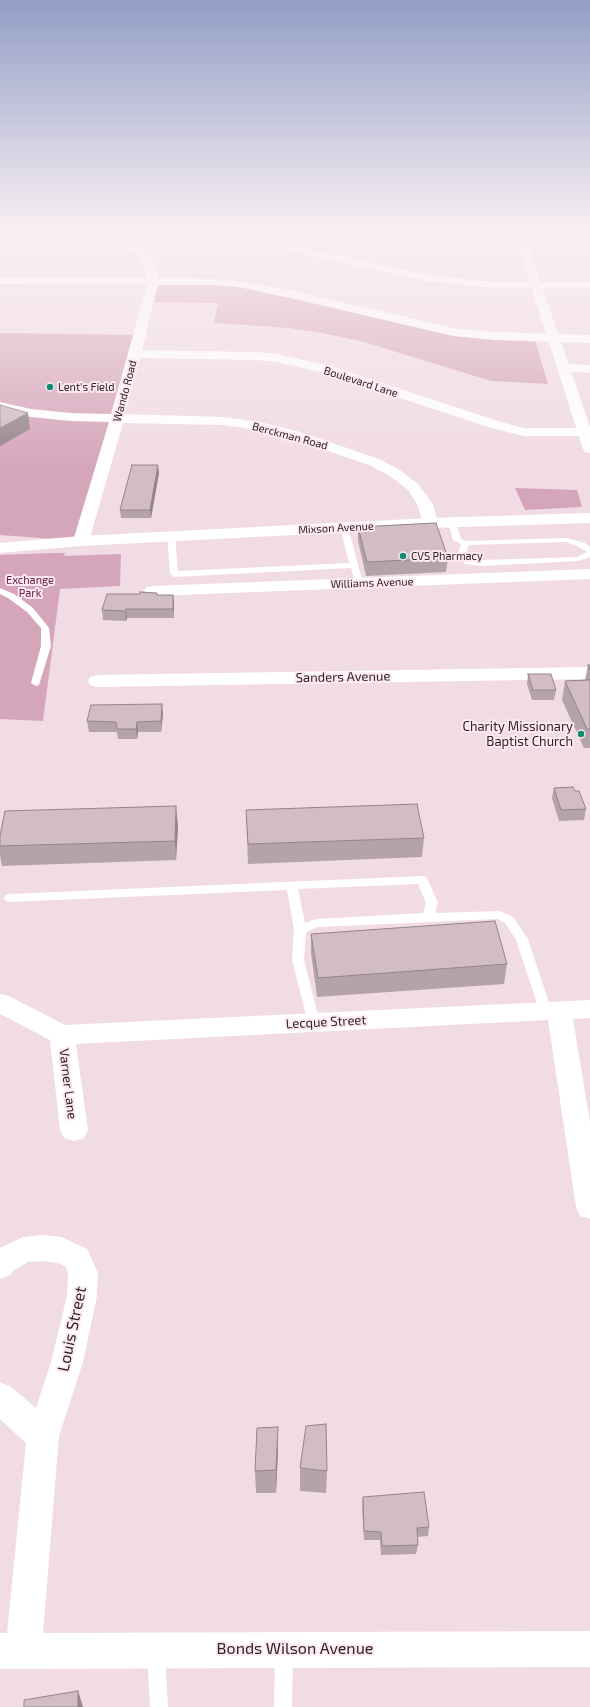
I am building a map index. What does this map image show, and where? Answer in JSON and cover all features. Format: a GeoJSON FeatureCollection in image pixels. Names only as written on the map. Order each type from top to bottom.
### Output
{"type":"FeatureCollection","features":[{"type":"Feature","properties":{"kind":"street","name":"Wando Road"},"geometry":{"type":"LineString","coordinates":[[81,541],[147,310]]}},
{"type":"Feature","properties":{"kind":"street"},"geometry":{"type":"LineString","coordinates":[[358,310],[453,332],[494,336],[590,339]]}},
{"type":"Feature","properties":{"kind":"street"},"geometry":{"type":"LineString","coordinates":[[544,310],[590,449]]}},
{"type":"Feature","properties":{"kind":"street","name":"Boulevard Lane"},"geometry":{"type":"LineString","coordinates":[[134,354],[256,356],[277,358],[325,369],[496,425],[531,432],[584,432]]}},
{"type":"Feature","properties":{"kind":"street"},"geometry":{"type":"LineString","coordinates":[[564,368],[590,369]]}},
{"type":"Feature","properties":{"kind":"street","name":"Berckman Road"},"geometry":{"type":"LineString","coordinates":[[0,406],[31,413],[71,418],[189,419],[222,421],[260,426],[295,435],[374,462],[395,473],[413,487],[421,498],[425,504],[430,523]]}},
{"type":"Feature","properties":{"kind":"street","name":"Mixson Avenue"},"geometry":{"type":"LineString","coordinates":[[81,541],[452,522],[590,518]]}},
{"type":"Feature","properties":{"kind":"street"},"geometry":{"type":"LineString","coordinates":[[0,535],[81,541]]}},
{"type":"Feature","properties":{"kind":"street"},"geometry":{"type":"LineString","coordinates":[[0,548],[81,541]]}},
{"type":"Feature","properties":{"kind":"street","name":"Williams Avenue"},"geometry":{"type":"LineString","coordinates":[[153,591],[590,574]]}},
{"type":"Feature","properties":{"kind":"street","name":"Sanders Avenue"},"geometry":{"type":"LineString","coordinates":[[97,681],[579,676]]}},
{"type":"Feature","properties":{"kind":"street","name":"Varner Lane"},"geometry":{"type":"LineString","coordinates":[[0,1003],[62,1035],[74,1130]]}},
{"type":"Feature","properties":{"kind":"street","name":"Lecque Street"},"geometry":{"type":"LineString","coordinates":[[62,1035],[590,1009]]}},
{"type":"Feature","properties":{"kind":"street"},"geometry":{"type":"LineString","coordinates":[[552,1012],[590,1207]]}},
{"type":"Feature","properties":{"kind":"street","name":"Louis Street"},"geometry":{"type":"LineString","coordinates":[[0,1266],[3,1262],[23,1250],[42,1248],[62,1250],[77,1258],[83,1274],[82,1296],[67,1362],[43,1436],[12,1650]]}},
{"type":"Feature","properties":{"kind":"street"},"geometry":{"type":"LineString","coordinates":[[0,1398],[43,1436]]}},
{"type":"Feature","properties":{"kind":"street","name":"Bonds Wilson Avenue"},"geometry":{"type":"LineString","coordinates":[[12,1650],[590,1649]]}},
{"type":"Feature","properties":{"kind":"lane"},"geometry":{"type":"LineString","coordinates":[[452,522],[457,540],[466,544],[567,540],[582,545],[590,553],[578,559],[482,563],[468,562],[462,553],[466,544]]}},
{"type":"Feature","properties":{"kind":"lane"},"geometry":{"type":"LineString","coordinates":[[344,527],[359,583]]}},
{"type":"Feature","properties":{"kind":"lane"},"geometry":{"type":"LineString","coordinates":[[171,536],[174,574],[354,565]]}},
{"type":"Feature","properties":{"kind":"lane"},"geometry":{"type":"LineString","coordinates":[[0,591],[11,596],[30,610],[45,628],[46,646],[36,683]]}},
{"type":"Feature","properties":{"kind":"lane"},"geometry":{"type":"LineString","coordinates":[[10,898],[422,880],[432,903],[428,917]]}},
{"type":"Feature","properties":{"kind":"lane"},"geometry":{"type":"LineString","coordinates":[[292,886],[300,930],[298,960],[314,1023]]}},
{"type":"Feature","properties":{"kind":"lane"},"geometry":{"type":"LineString","coordinates":[[300,930],[316,923],[500,915],[508,920],[522,939],[552,1012]]}},
{"type":"Feature","properties":{"kind":"lane"},"geometry":{"type":"LineString","coordinates":[[283,1707],[284,1649]]}},
{"type":"Feature","properties":{"kind":"lane"},"geometry":{"type":"LineString","coordinates":[[156,1650],[158,1707]]}},
{"type":"Feature","properties":{"kind":"green space"},"geometry":{"type":"Polygon","coordinates":[[[217,310],[347,310],[453,332],[534,337],[548,384],[491,381],[364,342],[323,333],[289,328],[214,323],[217,310]]]}},
{"type":"Feature","properties":{"kind":"green space"},"geometry":{"type":"Polygon","coordinates":[[[0,333],[140,335],[81,541],[0,535],[0,333]]]}},
{"type":"Feature","properties":{"kind":"green space"},"geometry":{"type":"Polygon","coordinates":[[[515,488],[577,490],[582,507],[525,510],[515,488]]]}},
{"type":"Feature","properties":{"kind":"green space","name":"Exchange Park"},"geometry":{"type":"Polygon","coordinates":[[[65,553],[64,556],[121,554],[120,586],[60,589],[43,721],[0,719],[0,555],[65,553]]]}},
{"type":"Feature","properties":{"kind":"building"},"geometry":{"type":"Polygon","coordinates":[[[0,405],[28,413],[0,428],[0,405]]]}},
{"type":"Feature","properties":{"kind":"building"},"geometry":{"type":"Polygon","coordinates":[[[132,465],[158,465],[150,510],[120,510],[132,465]]]}},
{"type":"Feature","properties":{"kind":"building"},"geometry":{"type":"Polygon","coordinates":[[[436,523],[448,558],[367,562],[358,527],[436,523]]]}},
{"type":"Feature","properties":{"kind":"building"},"geometry":{"type":"Polygon","coordinates":[[[140,592],[157,593],[157,595],[173,595],[173,609],[126,609],[125,611],[102,610],[107,594],[140,594],[140,592]]]}},
{"type":"Feature","properties":{"kind":"building"},"geometry":{"type":"Polygon","coordinates":[[[528,674],[551,674],[556,690],[533,690],[528,674]]]}},
{"type":"Feature","properties":{"kind":"building"},"geometry":{"type":"Polygon","coordinates":[[[590,680],[590,729],[587,729],[565,681],[590,680]]]}},
{"type":"Feature","properties":{"kind":"building"},"geometry":{"type":"Polygon","coordinates":[[[162,704],[161,721],[137,722],[136,729],[117,729],[116,722],[87,721],[91,705],[162,704]]]}},
{"type":"Feature","properties":{"kind":"building"},"geometry":{"type":"Polygon","coordinates":[[[573,787],[575,791],[579,791],[586,809],[561,810],[554,788],[573,787]]]}},
{"type":"Feature","properties":{"kind":"building"},"geometry":{"type":"Polygon","coordinates":[[[417,804],[424,838],[248,844],[246,810],[417,804]]]}},
{"type":"Feature","properties":{"kind":"building"},"geometry":{"type":"Polygon","coordinates":[[[176,806],[175,841],[0,846],[0,836],[5,811],[176,806]]]}},
{"type":"Feature","properties":{"kind":"building"},"geometry":{"type":"Polygon","coordinates":[[[495,921],[507,964],[318,978],[311,934],[495,921]]]}},
{"type":"Feature","properties":{"kind":"building"},"geometry":{"type":"Polygon","coordinates":[[[326,1424],[327,1471],[300,1468],[306,1426],[326,1424]]]}},
{"type":"Feature","properties":{"kind":"building"},"geometry":{"type":"Polygon","coordinates":[[[278,1427],[276,1470],[255,1471],[257,1428],[278,1427]]]}},
{"type":"Feature","properties":{"kind":"building"},"geometry":{"type":"Polygon","coordinates":[[[424,1492],[429,1527],[417,1528],[418,1545],[382,1546],[381,1532],[364,1531],[363,1497],[424,1492]]]}},
{"type":"Feature","properties":{"kind":"building"},"geometry":{"type":"Polygon","coordinates":[[[78,1691],[78,1707],[24,1707],[24,1700],[78,1691]]]}},
{"type":"Feature","properties":{"kind":"place","name":"Lent's Field"},"geometry":{"type":"Point","coordinates":[50,387]}},
{"type":"Feature","properties":{"kind":"place","name":"CVS Pharmacy"},"geometry":{"type":"Point","coordinates":[403,556]}},
{"type":"Feature","properties":{"kind":"place","name":"Charity Missionary Baptist Church"},"geometry":{"type":"Point","coordinates":[581,734]}}]}
